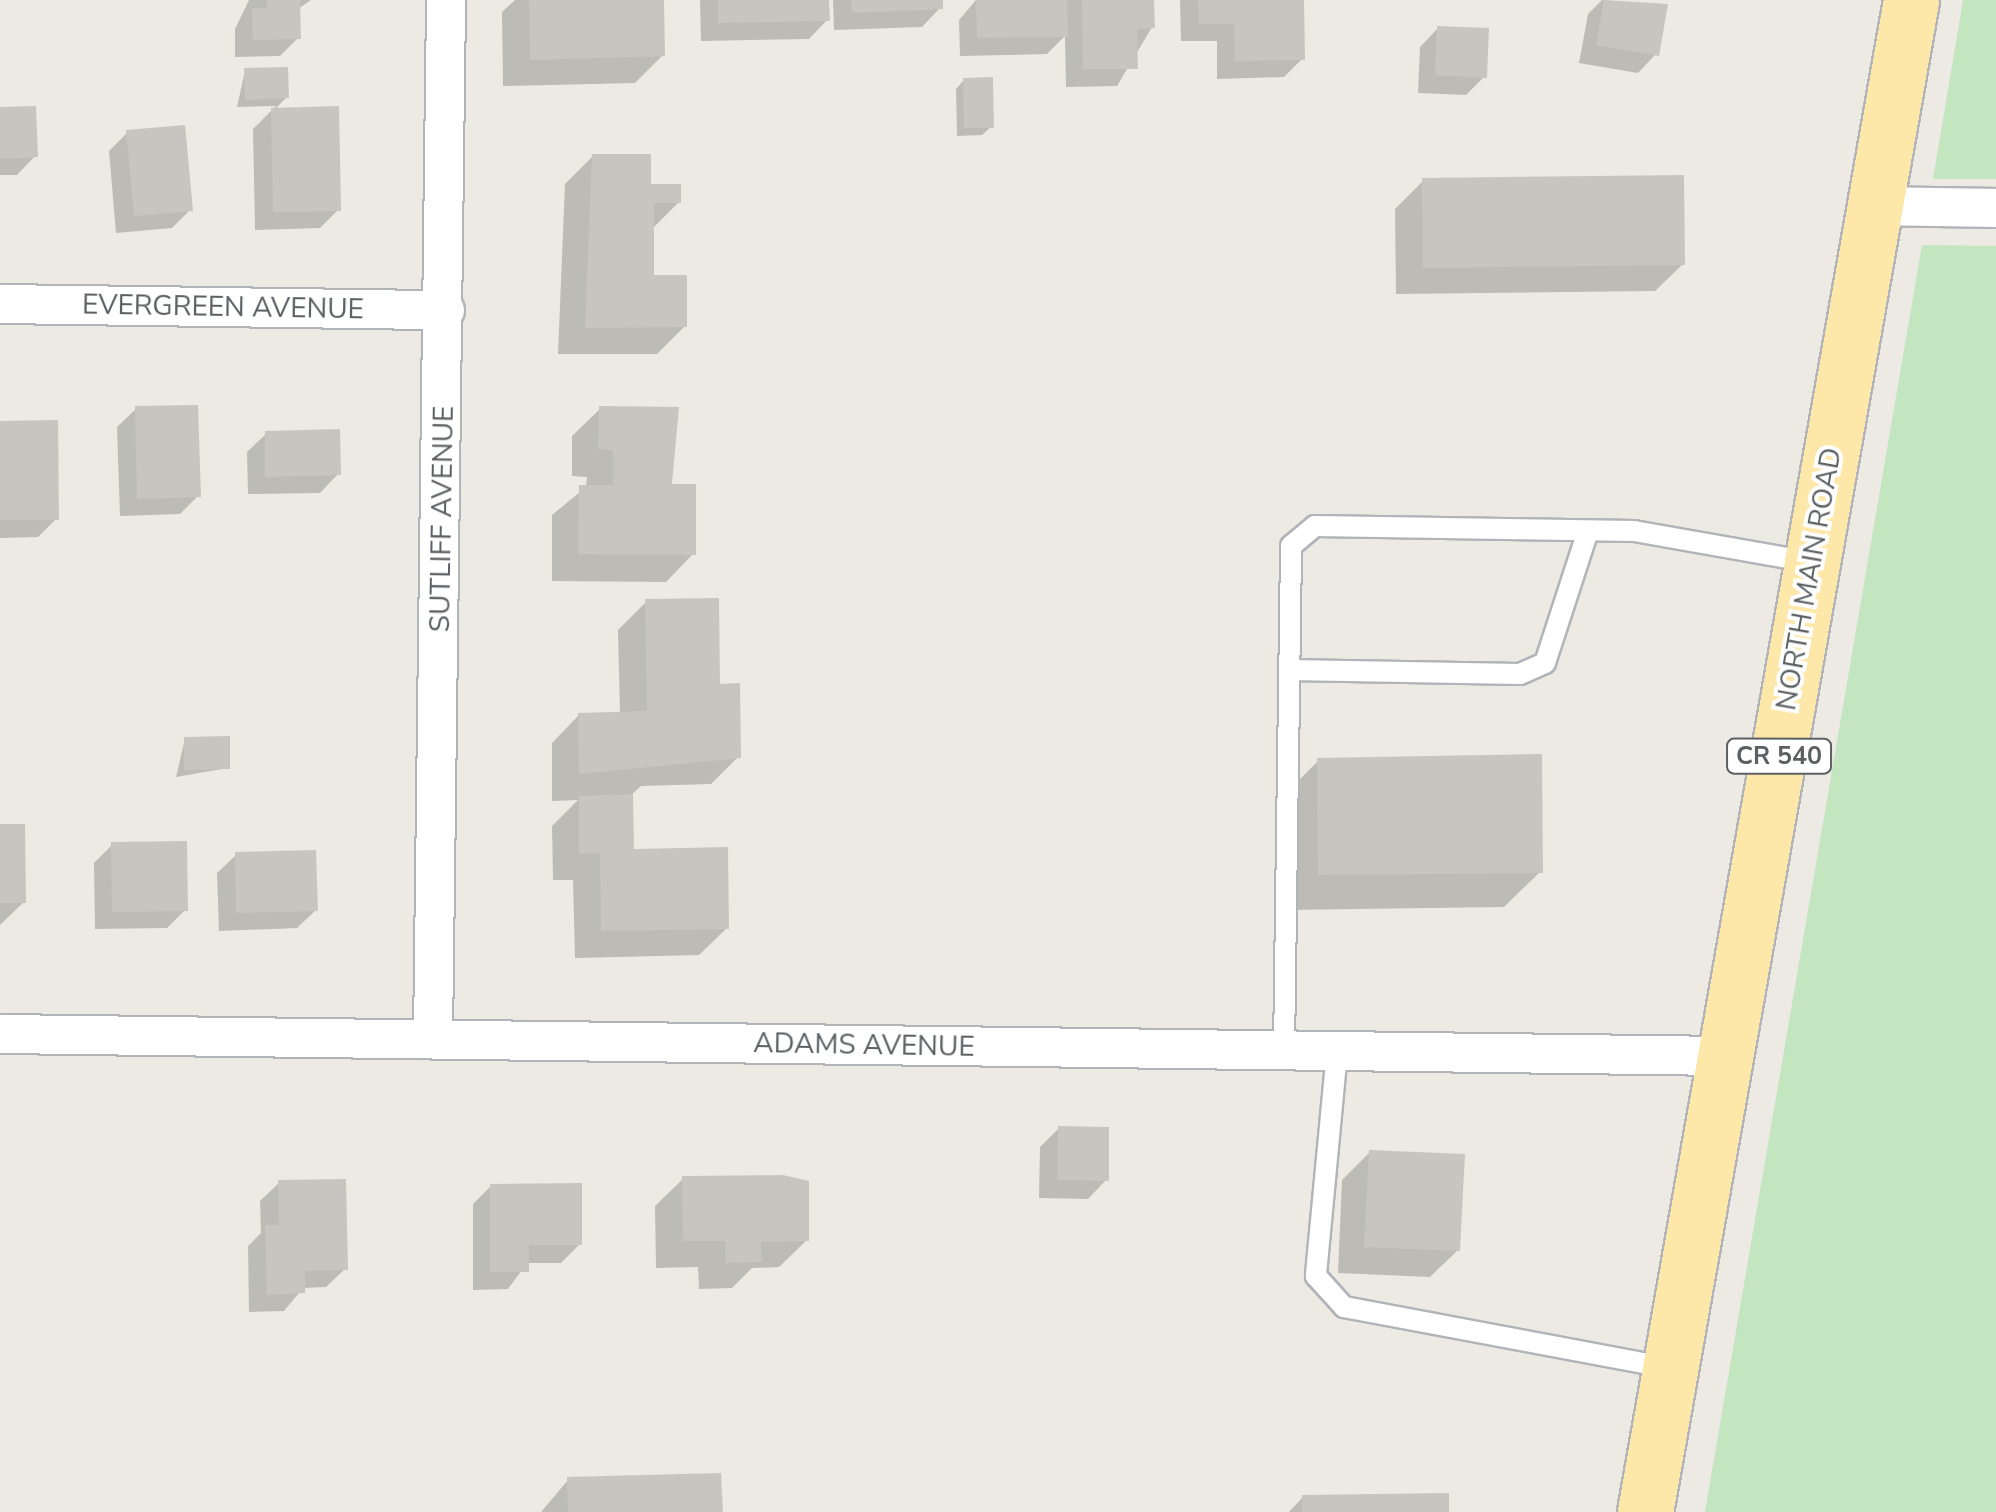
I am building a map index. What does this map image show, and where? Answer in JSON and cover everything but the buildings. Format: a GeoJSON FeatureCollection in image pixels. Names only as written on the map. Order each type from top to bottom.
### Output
{"type":"FeatureCollection","features":[{"type":"Feature","properties":{"kind":"main road","name":"NORTH MAIN ROAD"},"geometry":{"type":"LineString","coordinates":[[1644,1512],[1910,0]]}},
{"type":"Feature","properties":{"kind":"street","name":"SUTLIFF AVENUE"},"geometry":{"type":"LineString","coordinates":[[432,1038],[446,310],[446,0]]}},
{"type":"Feature","properties":{"kind":"street"},"geometry":{"type":"LineString","coordinates":[[1874,206],[1996,208]]}},
{"type":"Feature","properties":{"kind":"street","name":"EVERGREEN AVENUE"},"geometry":{"type":"LineString","coordinates":[[0,304],[446,310]]}},
{"type":"Feature","properties":{"kind":"street","name":"ADAMS AVENUE"},"geometry":{"type":"LineString","coordinates":[[0,1034],[1727,1056]]}},
{"type":"Feature","properties":{"kind":"lane"},"geometry":{"type":"LineString","coordinates":[[1284,1050],[1291,546],[1315,526],[1588,531],[1812,562]]}},
{"type":"Feature","properties":{"kind":"lane"},"geometry":{"type":"LineString","coordinates":[[1289,670],[1520,674],[1544,663],[1588,531]]}},
{"type":"Feature","properties":{"kind":"lane"},"geometry":{"type":"LineString","coordinates":[[1337,1052],[1316,1276],[1344,1307],[1670,1368]]}},
{"type":"Feature","properties":{"kind":"green space"},"geometry":{"type":"Polygon","coordinates":[[[1963,0],[1996,0],[1996,179],[1933,179],[1963,0]]]}},
{"type":"Feature","properties":{"kind":"green space"},"geometry":{"type":"Polygon","coordinates":[[[1922,245],[1996,246],[1996,1512],[1705,1512],[1922,245]]]}}]}
